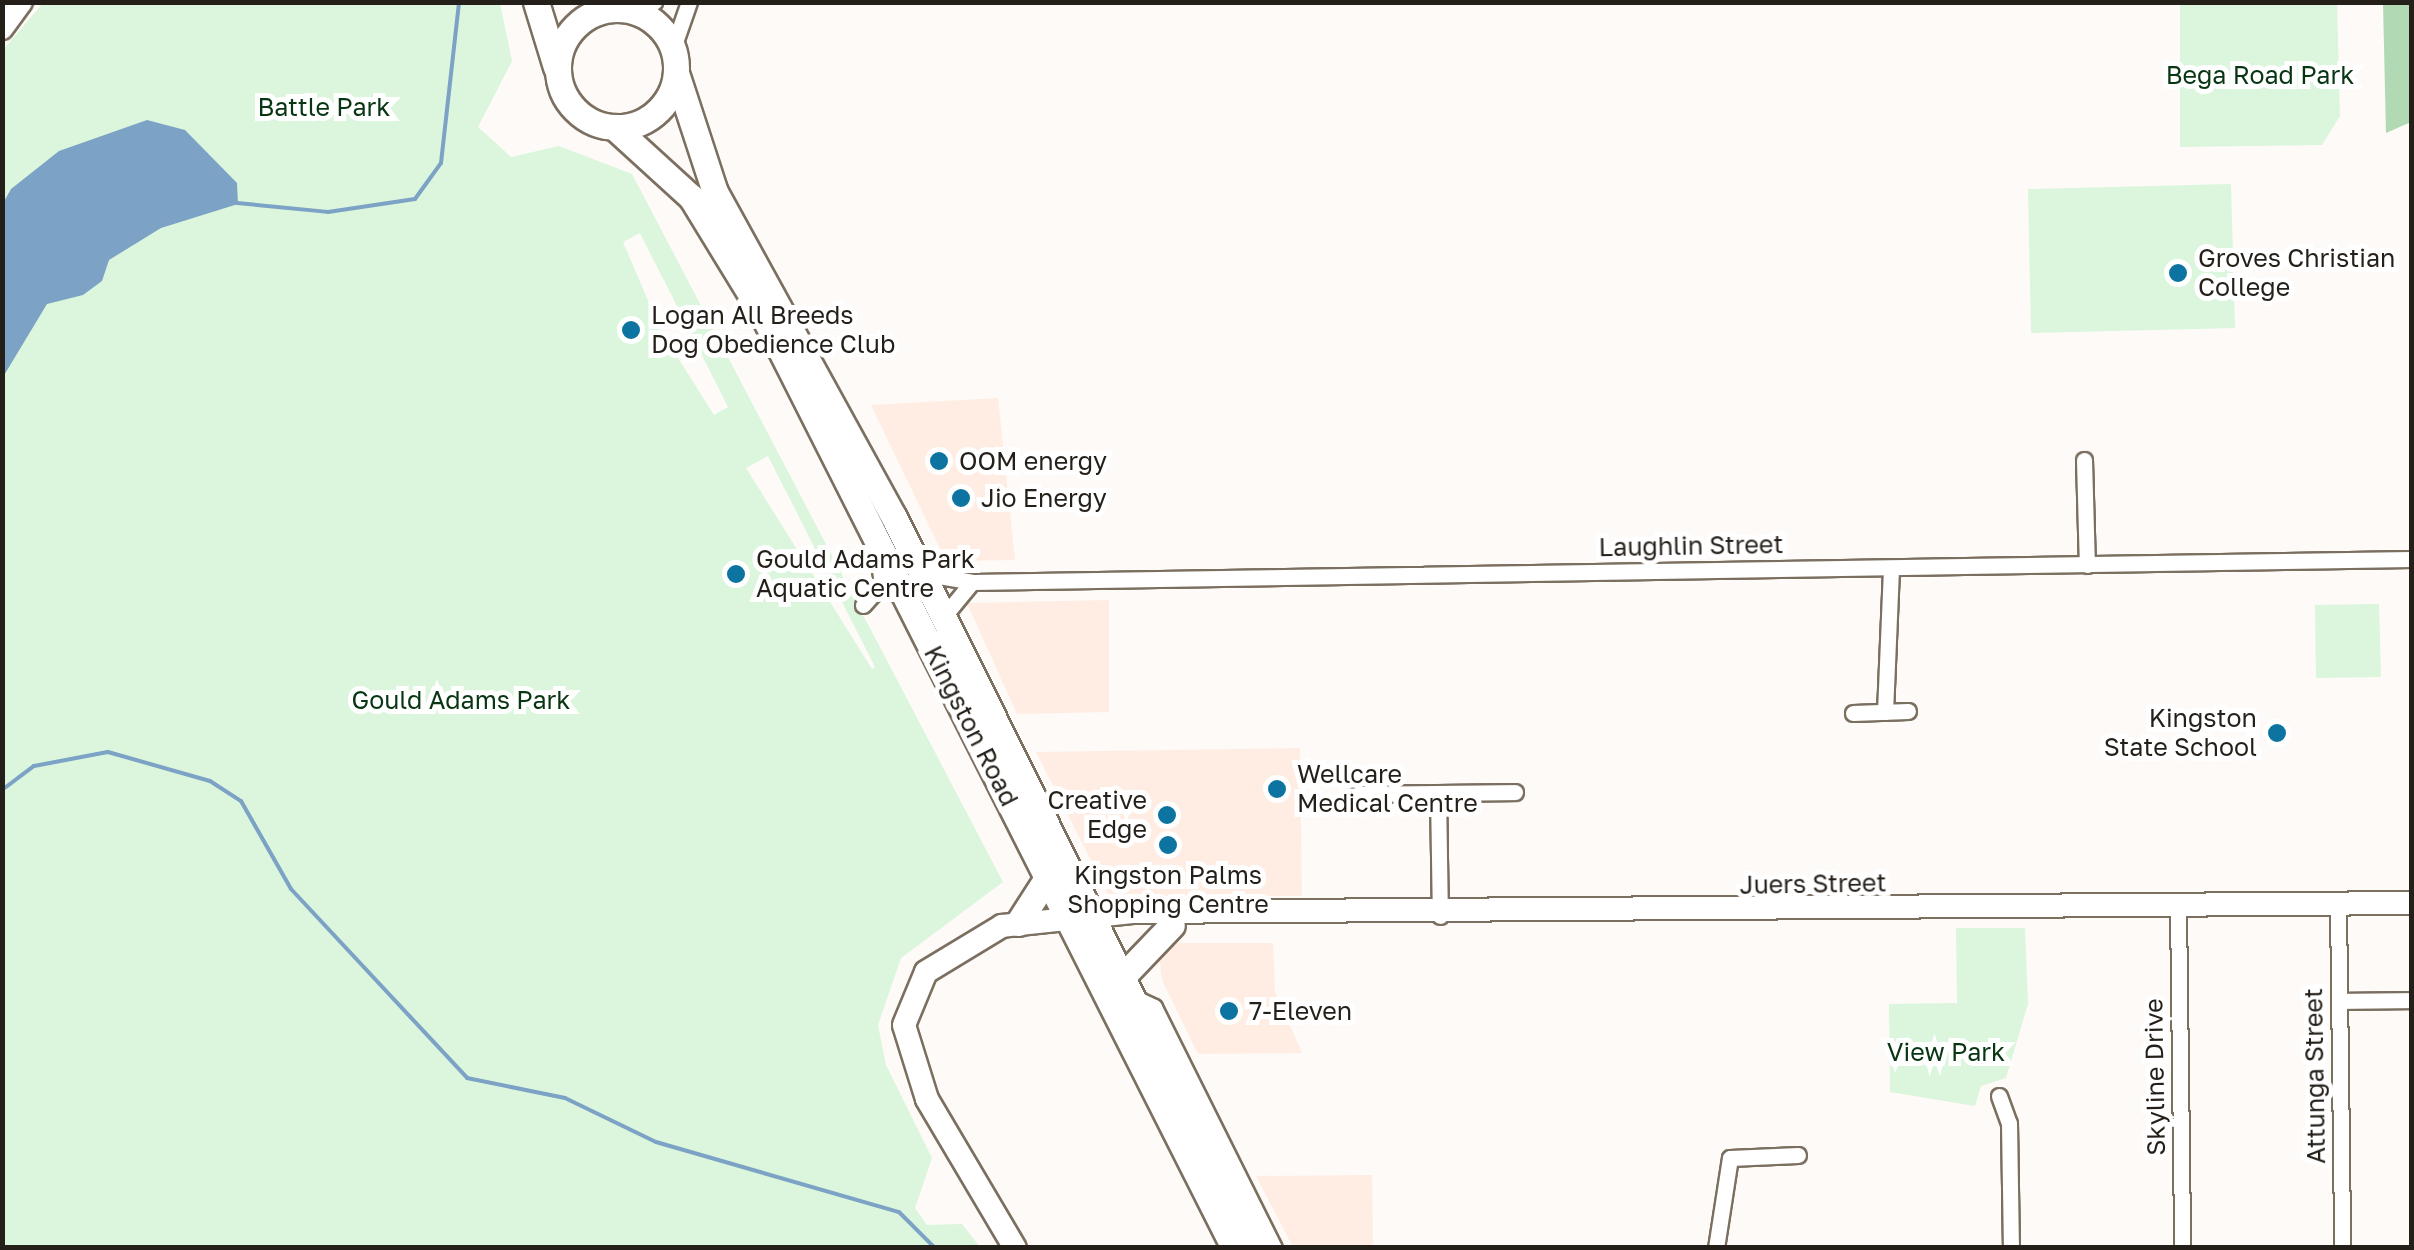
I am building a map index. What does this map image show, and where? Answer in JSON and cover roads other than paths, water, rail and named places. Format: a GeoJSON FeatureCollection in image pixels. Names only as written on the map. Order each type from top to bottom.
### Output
{"type":"FeatureCollection","features":[{"type":"Feature","properties":{"kind":"main road"},"geometry":{"type":"LineString","coordinates":[[536,2],[558,72],[572,112],[614,127],[650,118],[677,76],[674,46],[632,6],[595,12],[572,29],[558,72]]}},
{"type":"Feature","properties":{"kind":"main road","name":"Kingston Road"},"geometry":{"type":"LineString","coordinates":[[677,76],[715,192],[898,524],[932,624],[1048,878],[1130,987],[1256,1248]]}},
{"type":"Feature","properties":{"kind":"main road","name":"Kingston Road"},"geometry":{"type":"LineString","coordinates":[[614,127],[666,167],[723,247],[864,516],[932,624],[1084,922],[1234,1248]]}},
{"type":"Feature","properties":{"kind":"main road"},"geometry":{"type":"LineString","coordinates":[[1018,923],[1048,878]]}},
{"type":"Feature","properties":{"kind":"main road"},"geometry":{"type":"LineString","coordinates":[[1130,987],[1172,925]]}},
{"type":"Feature","properties":{"kind":"street"},"geometry":{"type":"LineString","coordinates":[[2,28],[21,2]]}},
{"type":"Feature","properties":{"kind":"street"},"geometry":{"type":"LineString","coordinates":[[674,46],[690,2]]}},
{"type":"Feature","properties":{"kind":"street"},"geometry":{"type":"LineString","coordinates":[[2084,460],[2086,565]]}},
{"type":"Feature","properties":{"kind":"street"},"geometry":{"type":"LineString","coordinates":[[864,516],[884,578],[864,606],[895,602],[932,624],[972,582]]}},
{"type":"Feature","properties":{"kind":"street","name":"Laughlin Street"},"geometry":{"type":"LineString","coordinates":[[898,524],[934,573],[972,582],[2412,559]]}},
{"type":"Feature","properties":{"kind":"street"},"geometry":{"type":"LineString","coordinates":[[1885,712],[1891,568]]}},
{"type":"Feature","properties":{"kind":"street"},"geometry":{"type":"LineString","coordinates":[[1853,713],[1908,712]]}},
{"type":"Feature","properties":{"kind":"street"},"geometry":{"type":"LineString","coordinates":[[1358,794],[1515,792]]}},
{"type":"Feature","properties":{"kind":"street"},"geometry":{"type":"LineString","coordinates":[[1438,793],[1440,916]]}},
{"type":"Feature","properties":{"kind":"street","name":"Juers Street"},"geometry":{"type":"LineString","coordinates":[[1084,922],[1216,916],[2412,903]]}},
{"type":"Feature","properties":{"kind":"street","name":"Attunga Street"},"geometry":{"type":"LineString","coordinates":[[2338,904],[2342,1248]]}},
{"type":"Feature","properties":{"kind":"street","name":"Skyline Drive"},"geometry":{"type":"LineString","coordinates":[[2178,906],[2182,1248]]}},
{"type":"Feature","properties":{"kind":"street","name":"Juers Street"},"geometry":{"type":"LineString","coordinates":[[1084,922],[1172,925],[1216,916]]}},
{"type":"Feature","properties":{"kind":"street"},"geometry":{"type":"LineString","coordinates":[[1015,1248],[972,1186],[905,1036],[917,984],[974,942],[1018,923],[1084,922]]}},
{"type":"Feature","properties":{"kind":"street"},"geometry":{"type":"LineString","coordinates":[[974,942],[1084,922]]}},
{"type":"Feature","properties":{"kind":"street","name":"Kingston Road"},"geometry":{"type":"LineString","coordinates":[[1130,987],[1154,1008],[1274,1248]]}},
{"type":"Feature","properties":{"kind":"street"},"geometry":{"type":"LineString","coordinates":[[2340,1000],[2412,1000]]}},
{"type":"Feature","properties":{"kind":"street"},"geometry":{"type":"LineString","coordinates":[[1999,1096],[2009,1123],[2011,1248]]}},
{"type":"Feature","properties":{"kind":"street"},"geometry":{"type":"LineString","coordinates":[[1716,1248],[1730,1158],[1798,1155]]}},
{"type":"Feature","properties":{"kind":"water"},"geometry":{"type":"Polygon","coordinates":[[[147,120],[185,130],[237,183],[238,204],[161,228],[109,260],[102,281],[83,295],[47,304],[3,377],[2,205],[11,189],[59,151],[147,120]]]}},
{"type":"Feature","properties":{"kind":"waterway"},"geometry":{"type":"LineString","coordinates":[[237,203],[328,212],[415,199],[441,163],[459,2]]}},
{"type":"Feature","properties":{"kind":"waterway"},"geometry":{"type":"LineString","coordinates":[[2,790],[34,766],[108,752],[210,781],[241,801],[291,889],[467,1078],[565,1098],[656,1142],[899,1212],[935,1248]]}},
{"type":"Feature","properties":{"kind":"place","name":"Groves Christian College"},"geometry":{"type":"Point","coordinates":[2178,273]}},
{"type":"Feature","properties":{"kind":"place","name":"Logan All Breeds Dog Obedience Club"},"geometry":{"type":"Point","coordinates":[631,330]}},
{"type":"Feature","properties":{"kind":"place","name":"OOM energy"},"geometry":{"type":"Point","coordinates":[939,461]}},
{"type":"Feature","properties":{"kind":"place","name":"Jio Energy"},"geometry":{"type":"Point","coordinates":[961,498]}},
{"type":"Feature","properties":{"kind":"place","name":"Gould Adams Park Aquatic Centre"},"geometry":{"type":"Point","coordinates":[736,574]}},
{"type":"Feature","properties":{"kind":"place","name":"Kingston State School"},"geometry":{"type":"Point","coordinates":[2277,733]}},
{"type":"Feature","properties":{"kind":"place","name":"Wellcare Medical Centre"},"geometry":{"type":"Point","coordinates":[1277,789]}},
{"type":"Feature","properties":{"kind":"place","name":"Creative Edge"},"geometry":{"type":"Point","coordinates":[1167,815]}},
{"type":"Feature","properties":{"kind":"place","name":"Kingston Palms Shopping Centre"},"geometry":{"type":"Point","coordinates":[1168,845]}},
{"type":"Feature","properties":{"kind":"place","name":"7-Eleven"},"geometry":{"type":"Point","coordinates":[1229,1011]}},
{"type":"Feature","properties":{"kind":"park label","name":"Bega Road Park"},"geometry":{"type":"Point","coordinates":[2260,75]}},
{"type":"Feature","properties":{"kind":"park label","name":"Battle Park"},"geometry":{"type":"Point","coordinates":[324,107]}},
{"type":"Feature","properties":{"kind":"park label","name":"Gould Adams Park"},"geometry":{"type":"Point","coordinates":[461,700]}},
{"type":"Feature","properties":{"kind":"park label","name":"View Park"},"geometry":{"type":"Point","coordinates":[1946,1052]}}]}
